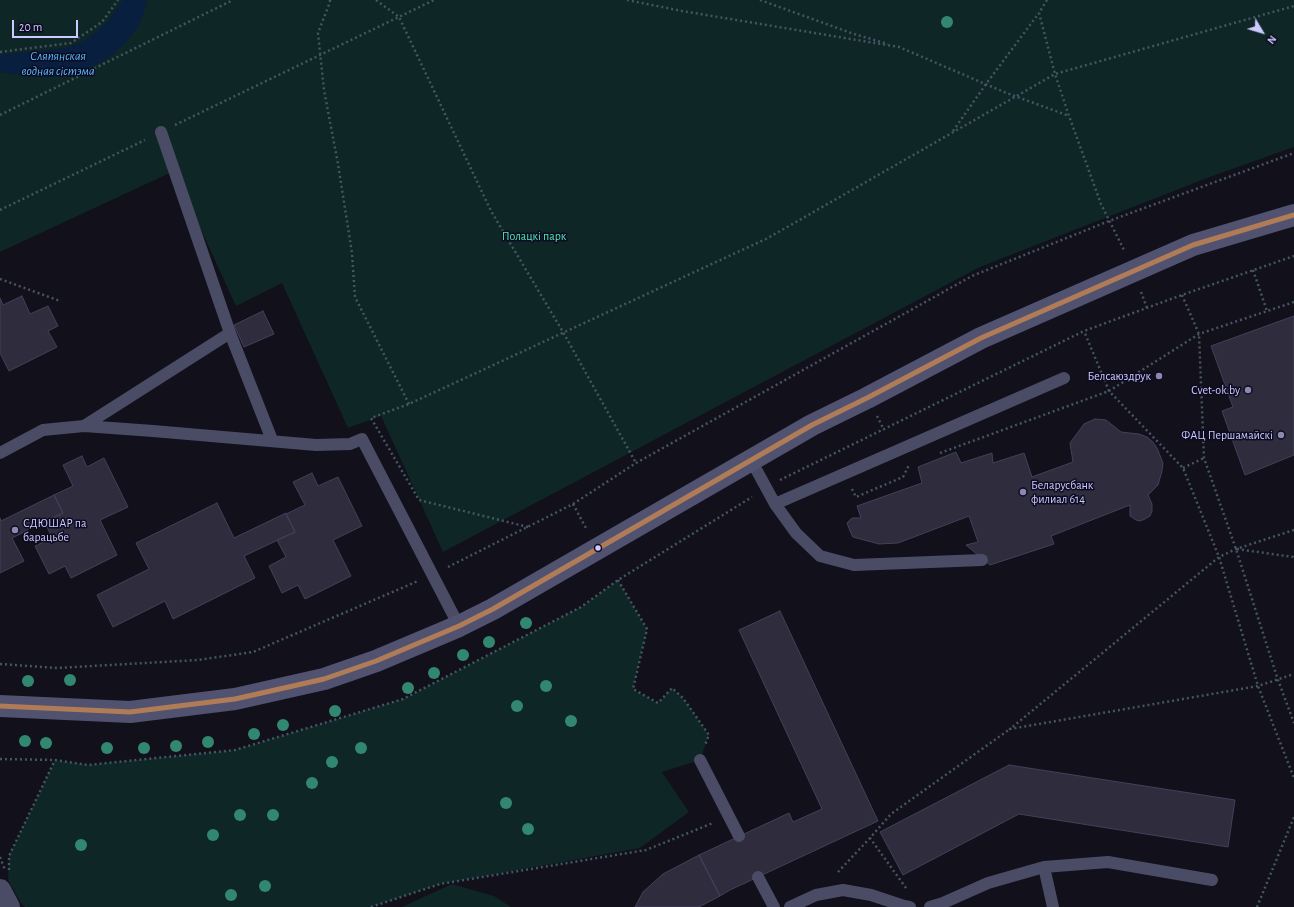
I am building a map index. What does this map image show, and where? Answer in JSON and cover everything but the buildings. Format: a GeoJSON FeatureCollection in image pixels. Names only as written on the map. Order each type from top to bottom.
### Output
{"type":"FeatureCollection","features":[{"type":"Feature","properties":{"kind":"main road"},"geometry":{"type":"LineString","coordinates":[[0,706],[130,712],[235,699],[324,679],[376,661],[459,626],[493,609],[812,425],[988,335],[1193,245],[1294,215]]}},
{"type":"Feature","properties":{"kind":"lane"},"geometry":{"type":"LineString","coordinates":[[161,132],[230,333],[272,440]]}},
{"type":"Feature","properties":{"kind":"lane"},"geometry":{"type":"LineString","coordinates":[[84,426],[230,333]]}},
{"type":"Feature","properties":{"kind":"lane"},"geometry":{"type":"LineString","coordinates":[[775,504],[1064,378]]}},
{"type":"Feature","properties":{"kind":"lane"},"geometry":{"type":"LineString","coordinates":[[0,453],[43,430],[84,426],[316,444],[350,444],[362,439],[459,626]]}},
{"type":"Feature","properties":{"kind":"lane"},"geometry":{"type":"LineString","coordinates":[[751,460],[775,504],[796,533],[820,556],[854,566],[982,560]]}},
{"type":"Feature","properties":{"kind":"lane"},"geometry":{"type":"LineString","coordinates":[[700,760],[739,836]]}},
{"type":"Feature","properties":{"kind":"lane"},"geometry":{"type":"LineString","coordinates":[[930,907],[988,883],[1044,866],[1108,862],[1212,880]]}},
{"type":"Feature","properties":{"kind":"lane"},"geometry":{"type":"LineString","coordinates":[[1044,866],[1053,907]]}},
{"type":"Feature","properties":{"kind":"lane"},"geometry":{"type":"LineString","coordinates":[[758,877],[774,907]]}},
{"type":"Feature","properties":{"kind":"lane"},"geometry":{"type":"LineString","coordinates":[[790,907],[816,896],[843,890],[871,895],[910,907]]}},
{"type":"Feature","properties":{"kind":"path"},"geometry":{"type":"LineString","coordinates":[[0,52],[70,43],[102,22],[118,0]]}},
{"type":"Feature","properties":{"kind":"path"},"geometry":{"type":"LineString","coordinates":[[0,115],[232,0]]}},
{"type":"Feature","properties":{"kind":"path"},"geometry":{"type":"LineString","coordinates":[[330,0],[318,33],[324,90],[338,164],[352,253],[355,297],[410,404]]}},
{"type":"Feature","properties":{"kind":"path"},"geometry":{"type":"LineString","coordinates":[[376,0],[398,17],[491,211],[564,332],[636,463]]}},
{"type":"Feature","properties":{"kind":"path"},"geometry":{"type":"LineString","coordinates":[[0,210],[434,0]]}},
{"type":"Feature","properties":{"kind":"path"},"geometry":{"type":"LineString","coordinates":[[627,0],[682,11],[899,47]]}},
{"type":"Feature","properties":{"kind":"path"},"geometry":{"type":"LineString","coordinates":[[760,0],[854,34],[899,47],[986,84],[1069,116]]}},
{"type":"Feature","properties":{"kind":"path"},"geometry":{"type":"LineString","coordinates":[[951,134],[986,84],[1039,14],[1047,0]]}},
{"type":"Feature","properties":{"kind":"path"},"geometry":{"type":"LineString","coordinates":[[528,527],[419,500],[371,418],[410,404],[768,238],[1056,74],[1294,6]]}},
{"type":"Feature","properties":{"kind":"path"},"geometry":{"type":"LineString","coordinates":[[1039,14],[1069,116],[1101,204],[1109,221]]}},
{"type":"Feature","properties":{"kind":"path"},"geometry":{"type":"LineString","coordinates":[[0,664],[57,668],[198,660],[253,652],[432,575],[573,504],[636,463],[972,276],[1109,221],[1294,153]]}},
{"type":"Feature","properties":{"kind":"path"},"geometry":{"type":"LineString","coordinates":[[766,488],[1084,331],[1294,256]]}},
{"type":"Feature","properties":{"kind":"path"},"geometry":{"type":"LineString","coordinates":[[1252,270],[1267,311]]}},
{"type":"Feature","properties":{"kind":"path"},"geometry":{"type":"LineString","coordinates":[[0,279],[60,301]]}},
{"type":"Feature","properties":{"kind":"path"},"geometry":{"type":"LineString","coordinates":[[1182,295],[1199,334],[1204,458],[1236,549],[1278,680],[1294,723]]}},
{"type":"Feature","properties":{"kind":"path"},"geometry":{"type":"LineString","coordinates":[[939,453],[1109,391],[1199,334],[1294,302]]}},
{"type":"Feature","properties":{"kind":"path"},"geometry":{"type":"LineString","coordinates":[[1084,331],[1109,391],[1183,468],[1219,557],[1258,686],[1294,778]]}},
{"type":"Feature","properties":{"kind":"path"},"geometry":{"type":"LineString","coordinates":[[1183,468],[1204,458]]}},
{"type":"Feature","properties":{"kind":"path"},"geometry":{"type":"LineString","coordinates":[[856,497],[903,476],[910,464]]}},
{"type":"Feature","properties":{"kind":"path"},"geometry":{"type":"LineString","coordinates":[[573,504],[598,548]]}},
{"type":"Feature","properties":{"kind":"path"},"geometry":{"type":"LineString","coordinates":[[816,896],[891,814],[1010,729],[1219,557],[1236,549],[1294,530]]}},
{"type":"Feature","properties":{"kind":"path"},"geometry":{"type":"LineString","coordinates":[[1236,549],[1294,558]]}},
{"type":"Feature","properties":{"kind":"path"},"geometry":{"type":"LineString","coordinates":[[618,580],[648,629],[633,689],[658,703],[672,688],[683,698],[709,735],[700,760]]}},
{"type":"Feature","properties":{"kind":"path"},"geometry":{"type":"LineString","coordinates":[[1010,729],[1258,686],[1294,674]]}},
{"type":"Feature","properties":{"kind":"path"},"geometry":{"type":"LineString","coordinates":[[4,892],[9,856],[55,760]]}},
{"type":"Feature","properties":{"kind":"path"},"geometry":{"type":"LineString","coordinates":[[371,907],[440,884],[646,850],[729,816]]}},
{"type":"Feature","properties":{"kind":"path"},"geometry":{"type":"LineString","coordinates":[[1258,907],[1294,817]]}},
{"type":"Feature","properties":{"kind":"path"},"geometry":{"type":"LineString","coordinates":[[870,838],[907,890]]}},
{"type":"Feature","properties":{"kind":"green space","name":"Полацкі парк"},"geometry":{"type":"Polygon","coordinates":[[[0,0],[1294,0],[1294,147],[1207,178],[980,267],[443,552],[381,416],[348,428],[282,283],[236,306],[174,171],[0,252],[0,0]]]}},
{"type":"Feature","properties":{"kind":"green space"},"geometry":{"type":"Polygon","coordinates":[[[618,580],[647,629],[633,689],[658,703],[672,688],[683,698],[709,735],[700,760],[662,772],[689,812],[640,848],[440,884],[371,907],[25,907],[21,903],[8,880],[9,856],[55,760],[88,765],[235,750],[403,699],[581,607],[618,580]]]}},
{"type":"Feature","properties":{"kind":"green space"},"geometry":{"type":"Polygon","coordinates":[[[452,884],[494,896],[511,907],[402,907],[452,884]]]}},
{"type":"Feature","properties":{"kind":"water","name":"Сляпянская водная сістэма"},"geometry":{"type":"Polygon","coordinates":[[[123,0],[147,0],[141,21],[137,28],[125,43],[101,62],[81,72],[60,77],[37,77],[0,72],[0,55],[66,48],[84,41],[110,19],[123,0]]]}},
{"type":"Feature","properties":{"kind":"transit line"},"geometry":{"type":"LineString","coordinates":[[0,706],[130,712],[235,699],[324,679],[376,661],[459,626],[493,609],[812,425],[981,338],[1193,245],[1294,215]]}},
{"type":"Feature","properties":{"kind":"place","name":"Белсаюздрук"},"geometry":{"type":"Point","coordinates":[1159,376]}},
{"type":"Feature","properties":{"kind":"place","name":"Cvet-ok.by"},"geometry":{"type":"Point","coordinates":[1248,390]}},
{"type":"Feature","properties":{"kind":"place","name":"ФАЦ Першамайскі"},"geometry":{"type":"Point","coordinates":[1281,435]}},
{"type":"Feature","properties":{"kind":"place","name":"Беларусбанк филиал 614"},"geometry":{"type":"Point","coordinates":[1023,492]}},
{"type":"Feature","properties":{"kind":"place","name":"СДЮШАР па барацьбе"},"geometry":{"type":"Point","coordinates":[15,530]}}]}
